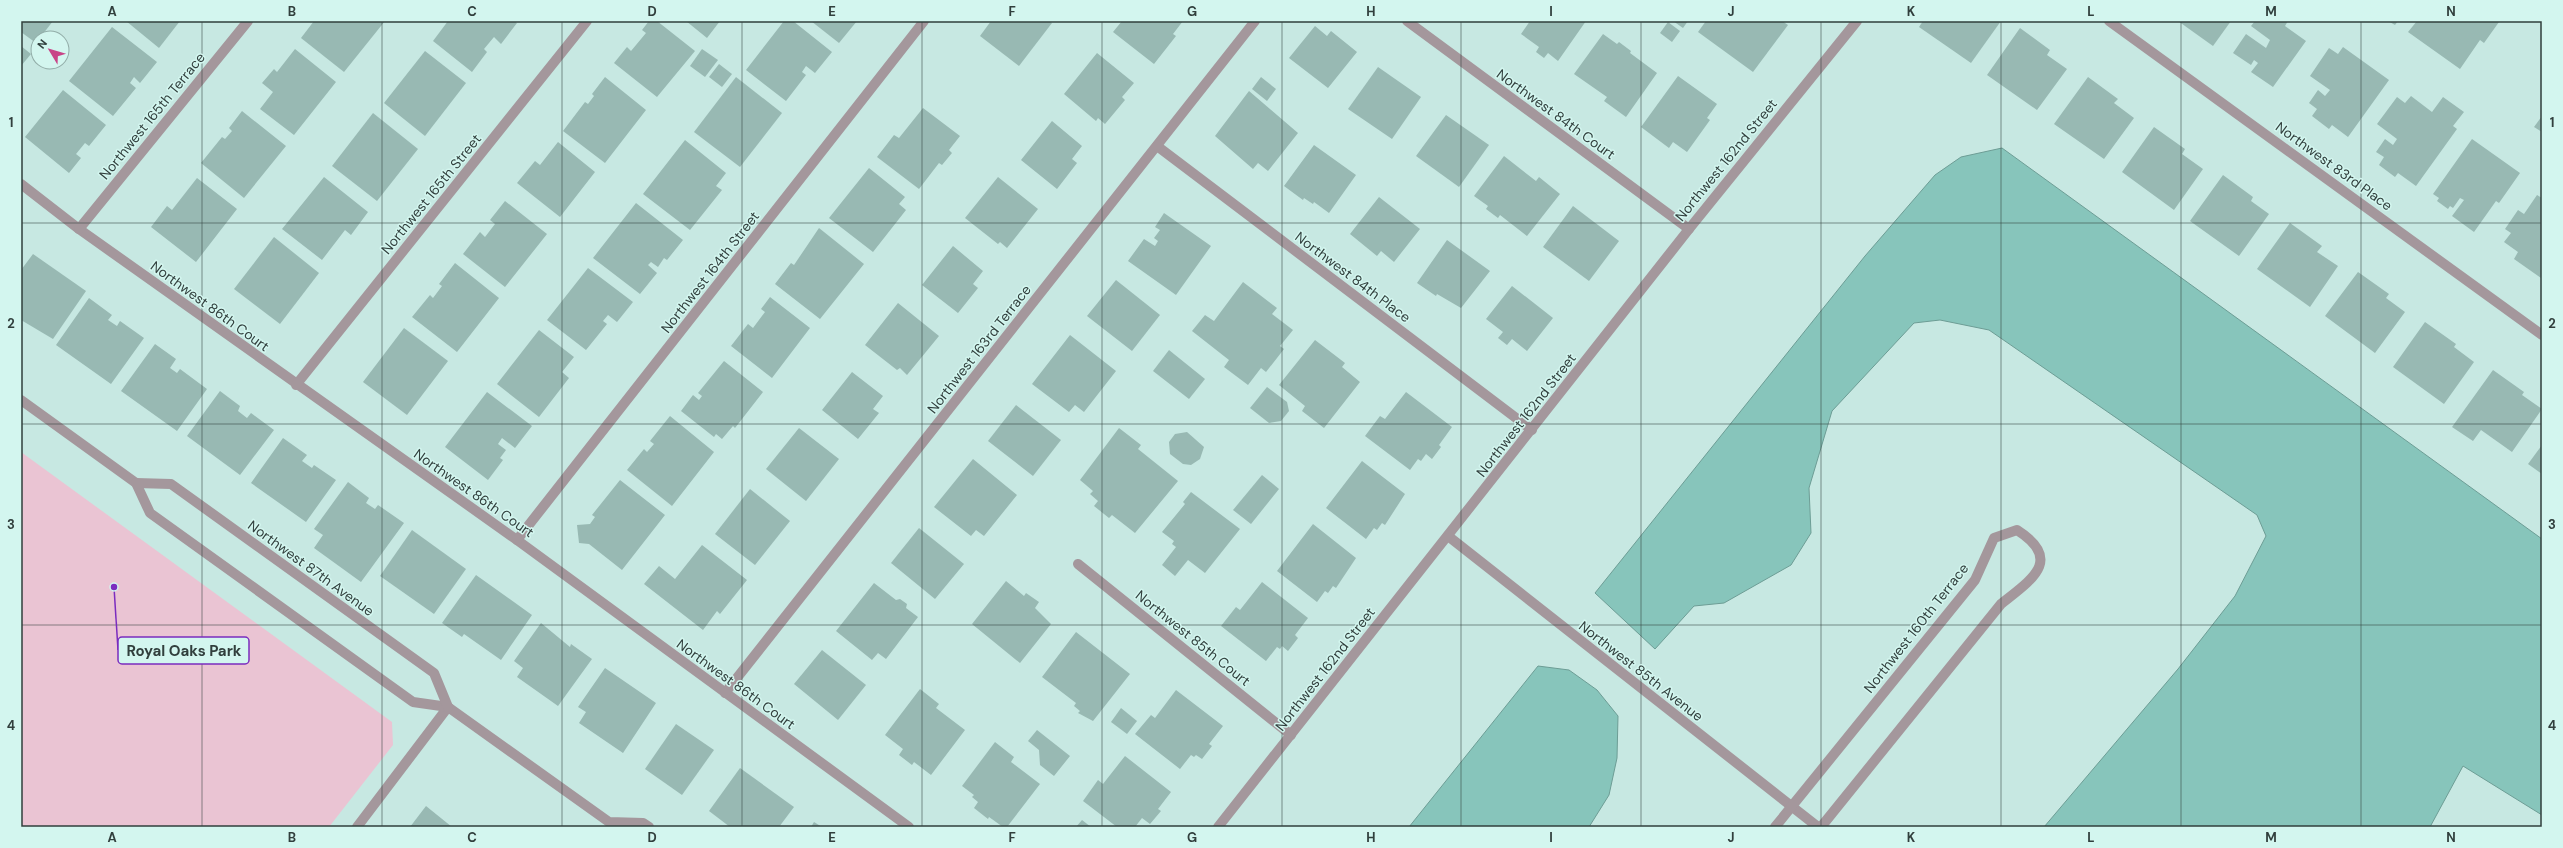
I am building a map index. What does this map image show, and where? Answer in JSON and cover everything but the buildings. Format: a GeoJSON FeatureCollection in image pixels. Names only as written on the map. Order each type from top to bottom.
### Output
{"type":"FeatureCollection","features":[{"type":"Feature","properties":{"kind":"street","name":"Northwest 165th Terrace"},"geometry":{"type":"LineString","coordinates":[[79,229],[248,21]]}},
{"type":"Feature","properties":{"kind":"street","name":"Northwest 165th Street"},"geometry":{"type":"LineString","coordinates":[[296,385],[587,21]]}},
{"type":"Feature","properties":{"kind":"street","name":"Northwest 164th Street"},"geometry":{"type":"LineString","coordinates":[[517,540],[924,21]]}},
{"type":"Feature","properties":{"kind":"street","name":"Northwest 163rd Terrace"},"geometry":{"type":"LineString","coordinates":[[725,693],[1255,21]]}},
{"type":"Feature","properties":{"kind":"street","name":"Northwest 84th Court"},"geometry":{"type":"LineString","coordinates":[[1407,21],[1689,229]]}},
{"type":"Feature","properties":{"kind":"street","name":"Northwest 162nd Street"},"geometry":{"type":"LineString","coordinates":[[1218,827],[1689,229],[1857,21]]}},
{"type":"Feature","properties":{"kind":"street","name":"Northwest 83rd Place"},"geometry":{"type":"LineString","coordinates":[[2109,21],[2542,335]]}},
{"type":"Feature","properties":{"kind":"street","name":"Northwest 84th Place"},"geometry":{"type":"LineString","coordinates":[[1157,146],[1532,430]]}},
{"type":"Feature","properties":{"kind":"street","name":"Northwest 86th Court"},"geometry":{"type":"LineString","coordinates":[[21,184],[79,229],[296,385],[517,540],[909,827]]}},
{"type":"Feature","properties":{"kind":"street"},"geometry":{"type":"LineString","coordinates":[[21,400],[136,483],[150,513],[413,702],[448,707],[609,824],[643,823],[649,827]]}},
{"type":"Feature","properties":{"kind":"street","name":"Northwest 87th Avenue"},"geometry":{"type":"LineString","coordinates":[[136,483],[171,484],[434,673],[448,707]]}},
{"type":"Feature","properties":{"kind":"street","name":"Northwest 160th Terrace"},"geometry":{"type":"LineString","coordinates":[[1775,827],[1975,580],[1994,538],[2017,530],[2033,541],[2041,555],[2040,563],[2032,578],[2001,604],[1820,827]]}},
{"type":"Feature","properties":{"kind":"street","name":"Northwest 85th Avenue"},"geometry":{"type":"LineString","coordinates":[[1448,536],[1791,806],[1820,827]]}},
{"type":"Feature","properties":{"kind":"street","name":"Northwest 85th Court"},"geometry":{"type":"LineString","coordinates":[[1078,564],[1291,735]]}},
{"type":"Feature","properties":{"kind":"street"},"geometry":{"type":"LineString","coordinates":[[357,827],[448,707]]}},
{"type":"Feature","properties":{"kind":"shaded area"},"geometry":{"type":"Polygon","coordinates":[[[2002,148],[2542,539],[2542,815],[2463,766],[2430,827],[2044,827],[2178,669],[2235,596],[2266,536],[2257,515],[1989,330],[1940,320],[1914,323],[1832,411],[1809,488],[1811,533],[1791,565],[1724,603],[1694,606],[1655,649],[1595,593],[1865,256],[1935,175],[1961,157],[2002,148]]]}},
{"type":"Feature","properties":{"kind":"shaded area"},"geometry":{"type":"Polygon","coordinates":[[[21,452],[392,722],[393,745],[329,827],[21,827],[21,452]]]}},
{"type":"Feature","properties":{"kind":"shaded area"},"geometry":{"type":"Polygon","coordinates":[[[1538,666],[1569,670],[1597,690],[1618,716],[1617,758],[1609,795],[1589,827],[1409,827],[1538,666]]]}},
{"type":"Feature","properties":{"kind":"place","name":"Royal Oaks Park"},"geometry":{"type":"Point","coordinates":[114,587]}}]}
